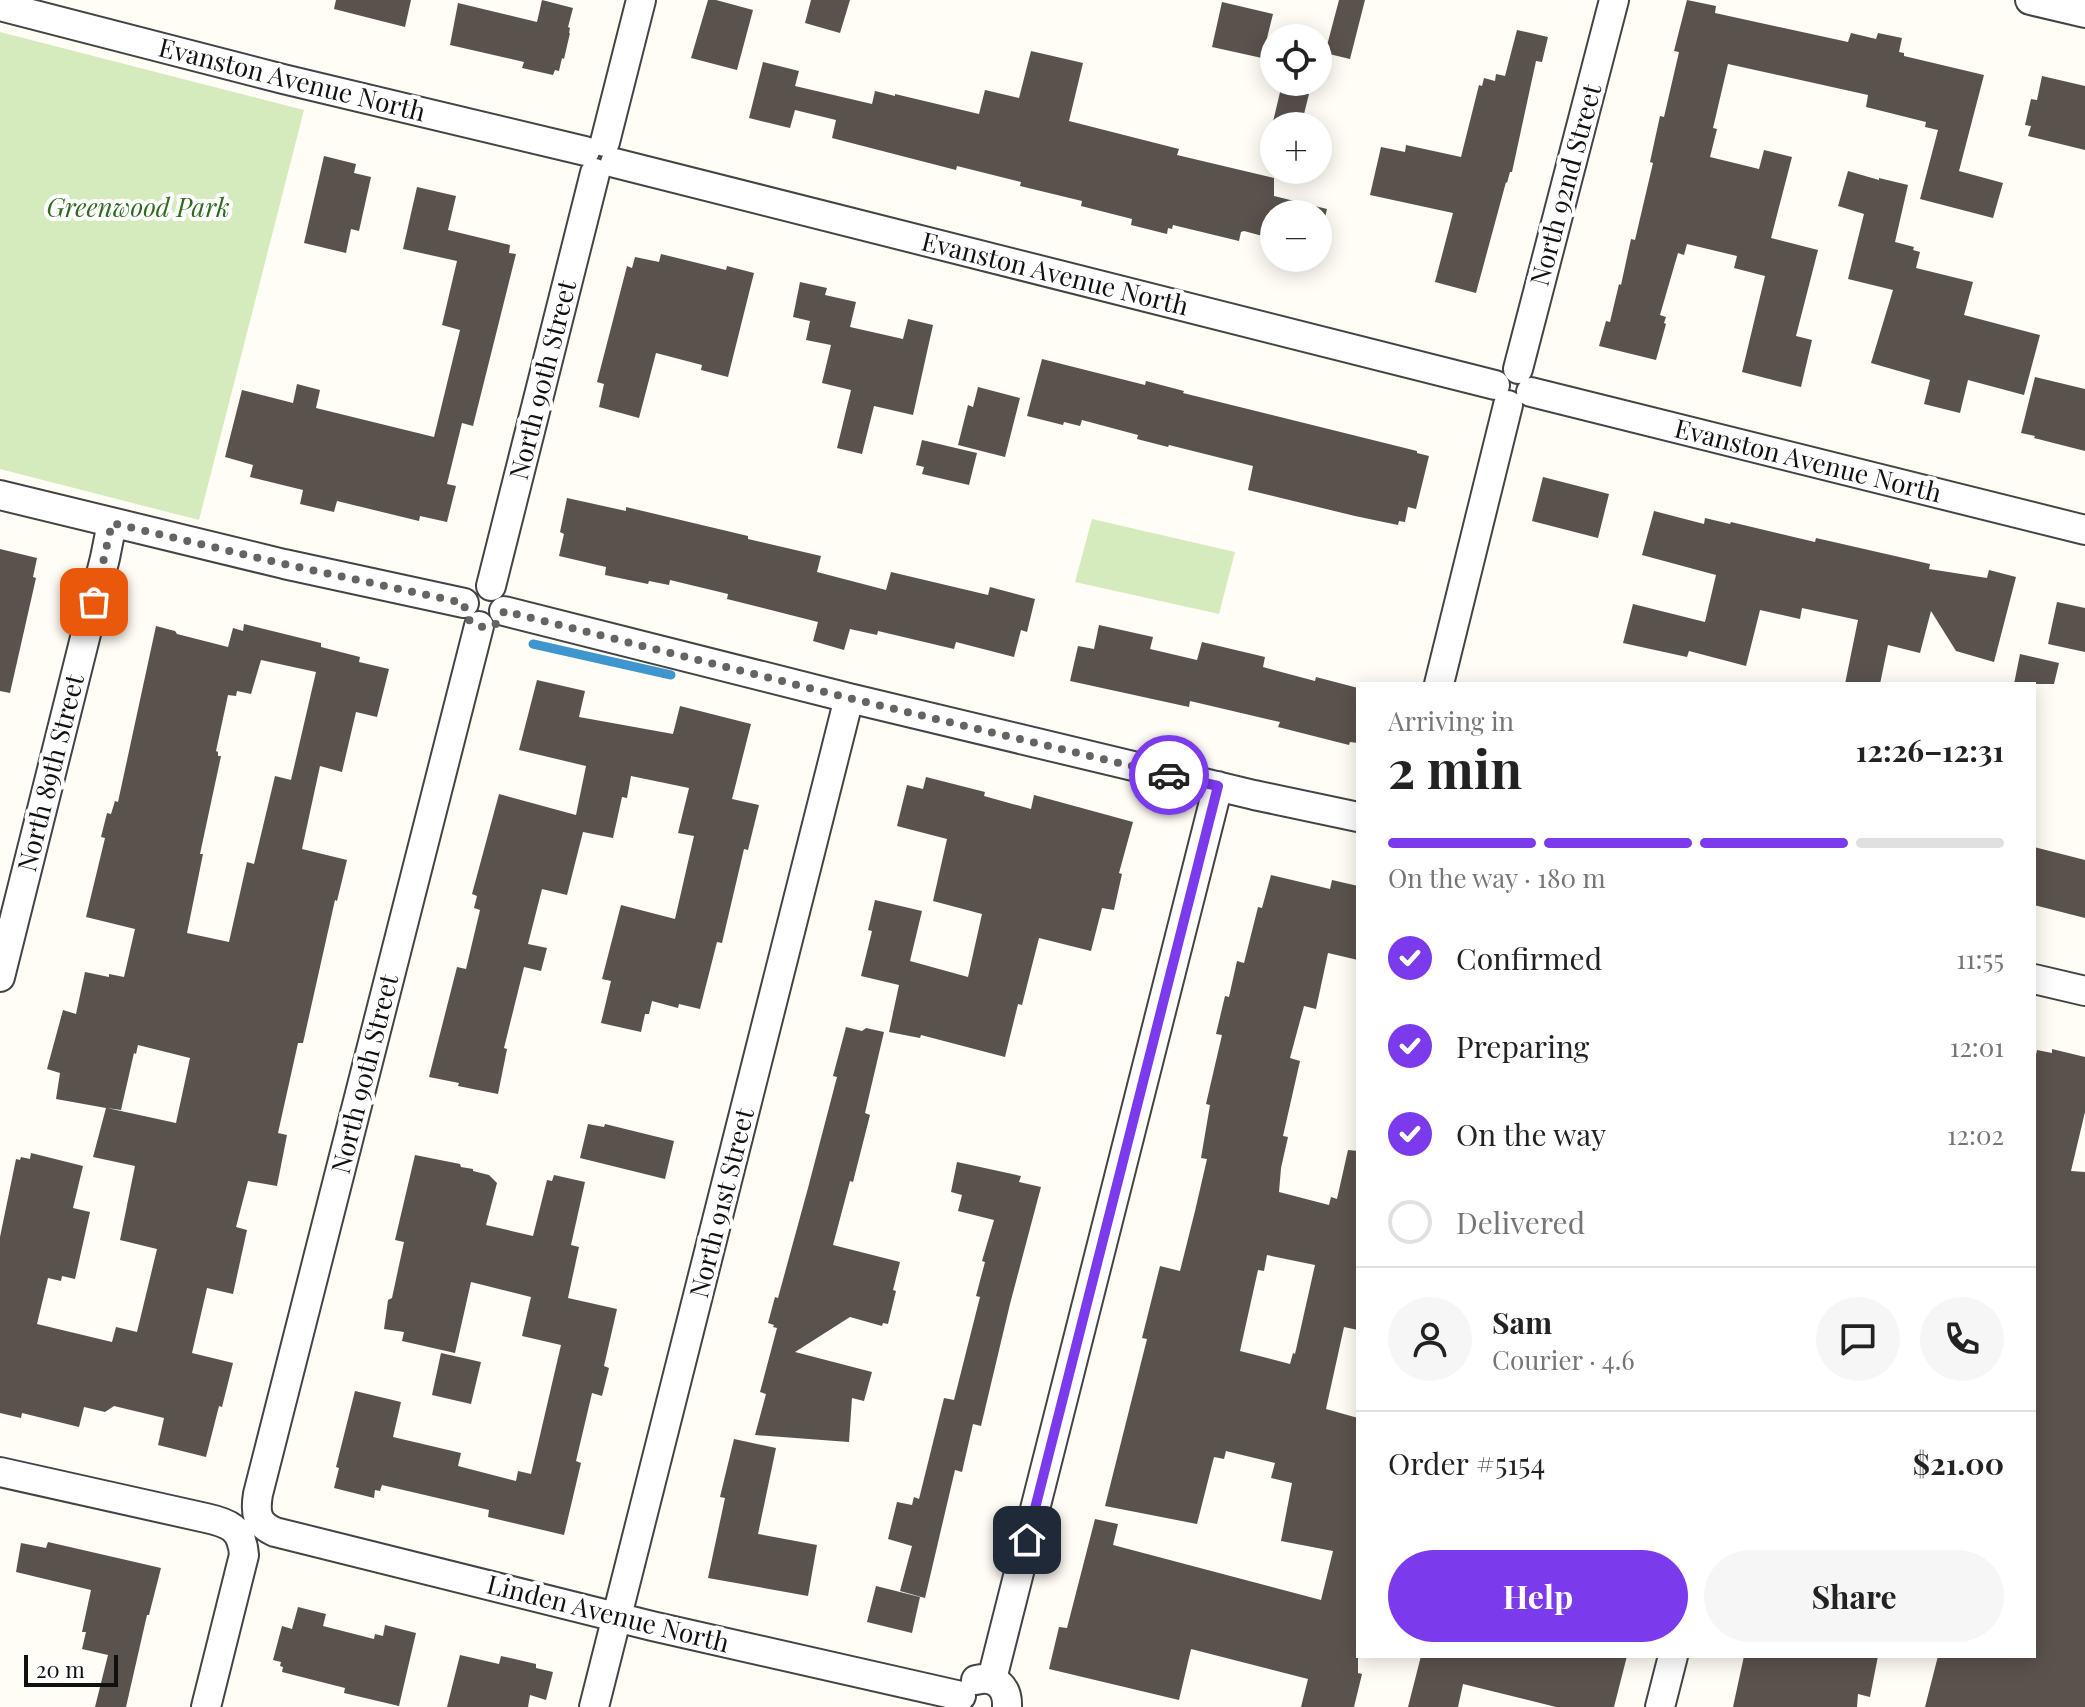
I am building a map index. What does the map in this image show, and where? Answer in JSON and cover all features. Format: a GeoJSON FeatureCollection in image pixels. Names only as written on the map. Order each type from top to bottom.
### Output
{"type":"FeatureCollection","features":[{"type":"Feature","properties":{"kind":"street","name":"North 90th Street"},"geometry":{"type":"LineString","coordinates":[[498,598],[600,157],[641,0]]}},
{"type":"Feature","properties":{"kind":"street","name":"North 92nd Street"},"geometry":{"type":"LineString","coordinates":[[1440,682],[1614,0]]}},
{"type":"Feature","properties":{"kind":"street"},"geometry":{"type":"LineString","coordinates":[[2030,0],[2085,13]]}},
{"type":"Feature","properties":{"kind":"street","name":"Evanston Avenue North"},"geometry":{"type":"LineString","coordinates":[[0,6],[2085,530]]}},
{"type":"Feature","properties":{"kind":"street"},"geometry":{"type":"LineString","coordinates":[[0,495],[284,564],[471,614],[489,627],[500,620],[498,598]]}},
{"type":"Feature","properties":{"kind":"street","name":"North 89th Street"},"geometry":{"type":"LineString","coordinates":[[0,977],[112,523]]}},
{"type":"Feature","properties":{"kind":"street"},"geometry":{"type":"LineString","coordinates":[[471,614],[471,590],[484,585],[498,598],[849,698],[1356,817]]}},
{"type":"Feature","properties":{"kind":"street","name":"North 90th Street"},"geometry":{"type":"LineString","coordinates":[[206,1707],[244,1555],[243,1544],[256,1512],[471,614]]}},
{"type":"Feature","properties":{"kind":"street","name":"North 91st Street"},"geometry":{"type":"LineString","coordinates":[[594,1707],[849,698]]}},
{"type":"Feature","properties":{"kind":"street"},"geometry":{"type":"LineString","coordinates":[[992,1679],[1218,786]]}},
{"type":"Feature","properties":{"kind":"street"},"geometry":{"type":"LineString","coordinates":[[2036,979],[2085,991]]}},
{"type":"Feature","properties":{"kind":"street","name":"Linden Avenue North"},"geometry":{"type":"LineString","coordinates":[[0,1472],[250,1529],[266,1528],[962,1702]]}},
{"type":"Feature","properties":{"kind":"street"},"geometry":{"type":"LineString","coordinates":[[1660,1707],[1672,1658]]}},
{"type":"Feature","properties":{"kind":"street"},"geometry":{"type":"LineString","coordinates":[[962,1702],[965,1687],[971,1682],[992,1679],[1007,1695],[1007,1707]]}},
{"type":"Feature","properties":{"kind":"green space","name":"Greenwood Park"},"geometry":{"type":"Polygon","coordinates":[[[0,32],[304,110],[199,520],[0,469],[0,32]]]}},
{"type":"Feature","properties":{"kind":"green space"},"geometry":{"type":"Polygon","coordinates":[[[1092,519],[1235,552],[1219,614],[1075,582],[1092,519]]]}},
{"type":"Feature","properties":{"kind":"building"},"geometry":{"type":"Polygon","coordinates":[[[336,0],[411,0],[405,27],[334,9],[336,0]]]}},
{"type":"Feature","properties":{"kind":"building"},"geometry":{"type":"Polygon","coordinates":[[[542,0],[573,8],[564,59],[559,71],[555,70],[553,75],[522,68],[524,62],[450,45],[458,3],[537,22],[542,0]]]}},
{"type":"Feature","properties":{"kind":"building"},"geometry":{"type":"Polygon","coordinates":[[[708,0],[753,10],[737,70],[691,58],[708,0]]]}},
{"type":"Feature","properties":{"kind":"building"},"geometry":{"type":"Polygon","coordinates":[[[811,0],[850,0],[840,33],[805,23],[811,0]]]}},
{"type":"Feature","properties":{"kind":"building"},"geometry":{"type":"Polygon","coordinates":[[[1339,0],[1365,0],[1350,59],[1332,55],[1332,26],[1339,0]]]}},
{"type":"Feature","properties":{"kind":"building"},"geometry":{"type":"Polygon","coordinates":[[[1687,0],[1716,6],[1715,13],[1848,42],[1851,33],[1876,39],[1878,33],[1902,38],[1899,52],[1904,56],[1984,75],[1959,171],[2003,183],[1993,218],[1920,199],[1938,130],[1925,127],[1926,122],[1866,107],[1868,95],[1728,64],[1713,128],[1717,129],[1710,157],[1759,169],[1764,150],[1792,157],[1771,238],[1818,250],[1796,336],[1812,340],[1801,387],[1742,372],[1765,276],[1734,268],[1737,256],[1687,244],[1684,255],[1678,253],[1660,315],[1666,317],[1666,324],[1656,360],[1599,346],[1606,321],[1610,322],[1631,239],[1635,240],[1653,163],[1650,162],[1660,116],[1664,117],[1679,52],[1674,51],[1687,0]]]}},
{"type":"Feature","properties":{"kind":"building"},"geometry":{"type":"Polygon","coordinates":[[[1222,2],[1273,14],[1270,24],[1260,24],[1260,58],[1212,47],[1222,2]]]}},
{"type":"Feature","properties":{"kind":"building"},"geometry":{"type":"Polygon","coordinates":[[[1517,30],[1548,37],[1542,62],[1536,61],[1512,172],[1506,182],[1476,293],[1435,282],[1453,213],[1370,195],[1381,147],[1405,152],[1406,145],[1461,157],[1479,85],[1482,86],[1484,78],[1495,81],[1496,74],[1505,76],[1517,30]]]}},
{"type":"Feature","properties":{"kind":"building"},"geometry":{"type":"Polygon","coordinates":[[[1031,51],[1083,63],[1069,121],[1179,149],[1177,155],[1260,175],[1260,184],[1274,184],[1274,196],[1290,200],[1260,200],[1260,235],[1244,231],[1239,241],[1173,225],[1172,229],[1168,228],[1167,234],[1131,225],[1132,219],[1081,206],[1082,201],[1020,186],[1021,182],[957,166],[956,170],[832,138],[836,120],[795,110],[790,128],[749,118],[763,62],[799,71],[795,86],[872,104],[875,91],[979,114],[985,90],[1019,98],[1031,51]]]}},
{"type":"Feature","properties":{"kind":"building"},"geometry":{"type":"Polygon","coordinates":[[[2042,76],[2085,86],[2085,150],[2028,136],[2031,126],[2025,125],[2031,99],[2037,100],[2042,76]]]}},
{"type":"Feature","properties":{"kind":"building"},"geometry":{"type":"Polygon","coordinates":[[[1279,96],[1308,96],[1304,112],[1275,112],[1279,96]]]}},
{"type":"Feature","properties":{"kind":"building"},"geometry":{"type":"Polygon","coordinates":[[[324,156],[356,164],[354,173],[371,177],[359,231],[351,229],[346,253],[304,243],[324,156]]]}},
{"type":"Feature","properties":{"kind":"building"},"geometry":{"type":"Polygon","coordinates":[[[1848,171],[1908,185],[1895,242],[1914,247],[1913,250],[1920,252],[1916,268],[1973,282],[1964,315],[2040,335],[2024,395],[1968,380],[1960,413],[1924,404],[1930,380],[1871,363],[1893,290],[1848,279],[1864,214],[1838,206],[1848,171]]]}},
{"type":"Feature","properties":{"kind":"building"},"geometry":{"type":"Polygon","coordinates":[[[417,187],[456,196],[448,230],[510,245],[509,253],[516,254],[473,426],[462,423],[447,484],[456,486],[447,522],[420,516],[419,521],[337,501],[334,512],[300,504],[303,490],[250,477],[253,465],[225,457],[242,390],[293,403],[297,384],[320,390],[316,408],[434,437],[460,330],[442,325],[457,261],[403,249],[417,187]]]}},
{"type":"Feature","properties":{"kind":"building"},"geometry":{"type":"Polygon","coordinates":[[[661,254],[726,270],[727,266],[754,273],[728,377],[701,370],[702,365],[656,353],[639,418],[599,407],[604,384],[597,382],[627,266],[632,268],[635,257],[659,262],[661,254]]]}},
{"type":"Feature","properties":{"kind":"building"},"geometry":{"type":"Polygon","coordinates":[[[800,282],[827,288],[825,295],[856,302],[850,327],[903,339],[908,319],[933,325],[913,415],[874,406],[862,454],[837,448],[851,390],[822,383],[831,345],[806,340],[810,321],[793,317],[800,282]]]}},
{"type":"Feature","properties":{"kind":"building"},"geometry":{"type":"Polygon","coordinates":[[[1042,359],[1145,385],[1146,381],[1417,451],[1429,456],[1416,509],[1408,507],[1405,522],[1399,521],[1398,525],[1355,516],[1248,490],[1253,466],[1137,439],[1138,435],[1082,420],[1080,426],[1064,422],[1063,425],[1027,416],[1042,359]]]}},
{"type":"Feature","properties":{"kind":"building"},"geometry":{"type":"Polygon","coordinates":[[[2035,377],[2085,389],[2085,451],[2021,433],[2035,377]]]}},
{"type":"Feature","properties":{"kind":"building"},"geometry":{"type":"Polygon","coordinates":[[[978,387],[1020,398],[1005,457],[958,445],[968,405],[973,407],[978,387]]]}},
{"type":"Feature","properties":{"kind":"building"},"geometry":{"type":"Polygon","coordinates":[[[922,440],[977,453],[969,485],[922,474],[924,467],[916,465],[922,440]]]}},
{"type":"Feature","properties":{"kind":"building"},"geometry":{"type":"Polygon","coordinates":[[[1543,477],[1609,494],[1598,538],[1532,521],[1543,477]]]}},
{"type":"Feature","properties":{"kind":"building"},"geometry":{"type":"Polygon","coordinates":[[[567,498],[626,511],[626,507],[821,556],[817,572],[886,590],[891,572],[988,595],[990,587],[1035,599],[1027,632],[1021,630],[1014,657],[956,642],[954,649],[878,631],[877,635],[850,629],[844,650],[813,641],[818,622],[727,599],[728,594],[670,580],[669,585],[649,581],[648,584],[605,575],[606,567],[559,556],[567,498]]]}},
{"type":"Feature","properties":{"kind":"building"},"geometry":{"type":"Polygon","coordinates":[[[1654,511],[1704,524],[1705,518],[1815,542],[1816,538],[1930,564],[1929,569],[1987,578],[1989,570],[2016,577],[1994,662],[1956,651],[1931,611],[1920,653],[1888,645],[1880,682],[1845,682],[1858,620],[1802,608],[1800,619],[1760,610],[1746,666],[1689,651],[1687,657],[1623,643],[1633,604],[1705,622],[1716,575],[1642,555],[1654,511]]]}},
{"type":"Feature","properties":{"kind":"building"},"geometry":{"type":"Polygon","coordinates":[[[0,549],[37,558],[33,577],[36,578],[10,693],[0,691],[0,549]]]}},
{"type":"Feature","properties":{"kind":"building"},"geometry":{"type":"Polygon","coordinates":[[[2057,602],[2085,608],[2085,652],[2048,644],[2057,602]]]}},
{"type":"Feature","properties":{"kind":"building"},"geometry":{"type":"Polygon","coordinates":[[[244,624],[321,643],[321,647],[360,657],[359,662],[389,669],[377,717],[356,712],[342,772],[320,766],[302,849],[347,860],[303,1043],[298,1043],[278,1133],[287,1135],[277,1186],[248,1181],[236,1227],[247,1230],[233,1294],[207,1288],[192,1353],[233,1363],[206,1457],[158,1445],[164,1418],[114,1406],[105,1412],[84,1407],[79,1427],[22,1413],[21,1418],[0,1413],[0,1237],[16,1159],[30,1159],[31,1153],[83,1166],[73,1208],[90,1212],[75,1279],[62,1276],[61,1281],[48,1278],[37,1324],[112,1342],[116,1327],[137,1332],[157,1249],[120,1240],[135,1166],[93,1157],[106,1108],[56,1099],[60,1073],[47,1069],[63,1010],[76,1014],[85,972],[124,977],[135,929],[86,917],[105,838],[101,837],[107,813],[111,814],[115,801],[118,802],[156,626],[228,647],[233,628],[243,631],[244,624]],[[261,660],[251,694],[237,691],[236,696],[228,695],[216,751],[221,756],[187,933],[229,942],[247,862],[254,864],[275,776],[291,780],[316,672],[261,660]],[[138,1045],[121,1110],[107,1108],[176,1123],[190,1058],[138,1045]]]}},
{"type":"Feature","properties":{"kind":"building"},"geometry":{"type":"Polygon","coordinates":[[[1099,625],[1153,637],[1150,649],[1197,660],[1202,642],[1265,657],[1263,667],[1315,681],[1316,677],[1356,687],[1356,743],[1350,742],[1349,745],[1278,727],[1280,722],[1190,701],[1189,707],[1070,681],[1078,646],[1094,649],[1099,625]]]}},
{"type":"Feature","properties":{"kind":"building"},"geometry":{"type":"Polygon","coordinates":[[[2020,654],[2059,663],[2054,684],[2014,682],[2020,654]]]}},
{"type":"Feature","properties":{"kind":"building"},"geometry":{"type":"Polygon","coordinates":[[[537,680],[585,691],[579,717],[673,734],[680,706],[751,724],[732,799],[759,805],[748,850],[744,849],[722,943],[717,942],[700,1009],[679,1004],[678,1008],[652,1001],[641,1032],[601,1023],[611,981],[602,979],[621,905],[675,919],[694,836],[678,833],[689,788],[631,776],[627,798],[622,797],[613,838],[583,832],[567,895],[542,889],[528,944],[547,948],[541,971],[524,967],[504,1048],[507,1049],[498,1094],[429,1077],[457,967],[466,969],[480,910],[474,908],[477,896],[472,894],[499,794],[576,815],[586,766],[519,750],[537,680]]]}},
{"type":"Feature","properties":{"kind":"building"},"geometry":{"type":"Polygon","coordinates":[[[926,777],[985,792],[984,796],[1031,809],[1034,795],[1133,822],[1119,873],[1122,874],[1114,910],[1102,908],[1091,951],[1039,938],[1005,1057],[921,1035],[920,1038],[889,1032],[899,985],[861,976],[872,931],[868,930],[875,900],[922,911],[910,961],[968,977],[982,914],[933,901],[947,839],[897,826],[907,785],[923,789],[926,777]]]}},
{"type":"Feature","properties":{"kind":"building"},"geometry":{"type":"Polygon","coordinates":[[[2036,848],[2085,860],[2085,918],[2036,906],[2036,848]]]}},
{"type":"Feature","properties":{"kind":"building"},"geometry":{"type":"Polygon","coordinates":[[[1271,875],[1330,889],[1332,880],[1356,886],[1356,960],[1328,953],[1316,1009],[1304,1006],[1290,1058],[1300,1061],[1283,1136],[1288,1137],[1279,1192],[1329,1205],[1331,1197],[1337,1199],[1348,1150],[1356,1151],[1356,1330],[1344,1327],[1326,1409],[1356,1417],[1356,1658],[1358,1673],[1362,1674],[1354,1707],[1301,1707],[1308,1679],[1191,1649],[1179,1700],[1049,1669],[1059,1627],[1067,1628],[1095,1519],[1118,1524],[1113,1545],[1321,1600],[1333,1551],[1281,1541],[1292,1483],[1271,1478],[1275,1463],[1226,1451],[1224,1459],[1214,1457],[1197,1524],[1105,1506],[1147,1339],[1142,1338],[1160,1266],[1180,1271],[1207,1159],[1201,1158],[1210,1105],[1206,1104],[1222,1035],[1216,1034],[1237,961],[1244,963],[1258,907],[1262,908],[1271,875]],[[1267,1255],[1264,1271],[1258,1270],[1240,1351],[1290,1364],[1315,1265],[1267,1255]]]}},
{"type":"Feature","properties":{"kind":"building"},"geometry":{"type":"Polygon","coordinates":[[[846,1027],[884,1032],[865,1113],[870,1115],[833,1245],[900,1262],[893,1290],[896,1291],[888,1324],[883,1323],[882,1326],[850,1317],[795,1352],[872,1372],[864,1401],[852,1398],[849,1442],[755,1435],[766,1394],[760,1392],[777,1328],[768,1323],[775,1297],[778,1298],[808,1188],[837,1077],[833,1076],[846,1027]]]}},
{"type":"Feature","properties":{"kind":"building"},"geometry":{"type":"Polygon","coordinates":[[[2052,1049],[2085,1057],[2085,1112],[2071,1171],[2085,1172],[2085,1707],[1925,1707],[1937,1658],[2036,1658],[2036,1055],[2037,1050],[2052,1053],[2052,1049]]]}},
{"type":"Feature","properties":{"kind":"building"},"geometry":{"type":"Polygon","coordinates":[[[588,1124],[604,1127],[605,1124],[674,1141],[665,1179],[580,1158],[588,1124]]]}},
{"type":"Feature","properties":{"kind":"building"},"geometry":{"type":"Polygon","coordinates":[[[415,1155],[460,1164],[461,1167],[489,1175],[497,1183],[486,1225],[533,1236],[547,1180],[552,1181],[554,1175],[585,1182],[571,1245],[579,1247],[568,1298],[617,1309],[604,1366],[609,1368],[602,1396],[592,1393],[576,1461],[581,1463],[564,1535],[488,1517],[489,1510],[382,1485],[380,1491],[375,1490],[374,1498],[334,1488],[339,1468],[336,1467],[355,1391],[401,1402],[393,1437],[461,1453],[458,1466],[516,1481],[518,1471],[531,1474],[561,1345],[522,1336],[531,1297],[471,1282],[455,1353],[402,1341],[404,1332],[384,1329],[388,1300],[392,1298],[404,1242],[395,1240],[415,1155]]]}},
{"type":"Feature","properties":{"kind":"building"},"geometry":{"type":"Polygon","coordinates":[[[957,1162],[1021,1176],[1019,1182],[1041,1187],[981,1426],[973,1424],[962,1472],[955,1470],[925,1598],[900,1591],[912,1546],[888,1539],[897,1502],[912,1505],[914,1497],[919,1499],[944,1398],[954,1400],[980,1297],[976,1296],[985,1262],[982,1261],[994,1220],[958,1211],[962,1195],[951,1192],[957,1162]]]}},
{"type":"Feature","properties":{"kind":"building"},"geometry":{"type":"Polygon","coordinates":[[[441,1353],[481,1362],[471,1404],[432,1395],[441,1353]]]}},
{"type":"Feature","properties":{"kind":"building"},"geometry":{"type":"Polygon","coordinates":[[[734,1439],[776,1448],[758,1534],[817,1545],[808,1596],[708,1578],[725,1498],[720,1497],[734,1439]]]}},
{"type":"Feature","properties":{"kind":"building"},"geometry":{"type":"Polygon","coordinates":[[[48,1542],[161,1568],[126,1707],[95,1707],[108,1655],[82,1649],[86,1632],[82,1632],[91,1590],[16,1572],[21,1543],[46,1548],[48,1542]]]}},
{"type":"Feature","properties":{"kind":"building"},"geometry":{"type":"Polygon","coordinates":[[[876,1586],[920,1597],[912,1633],[867,1622],[876,1586]]]}},
{"type":"Feature","properties":{"kind":"building"},"geometry":{"type":"Polygon","coordinates":[[[298,1607],[326,1614],[323,1626],[374,1639],[375,1634],[383,1636],[385,1625],[416,1633],[399,1706],[344,1693],[345,1688],[282,1672],[281,1662],[273,1660],[282,1626],[292,1629],[298,1607]]]}},
{"type":"Feature","properties":{"kind":"building"},"geometry":{"type":"Polygon","coordinates":[[[460,1655],[499,1664],[501,1656],[536,1664],[536,1668],[553,1672],[546,1700],[530,1695],[528,1707],[447,1707],[460,1655]]]}},
{"type":"Feature","properties":{"kind":"building"},"geometry":{"type":"Polygon","coordinates":[[[1420,1658],[1626,1658],[1614,1707],[1556,1707],[1463,1684],[1458,1707],[1408,1707],[1420,1658]]]}},
{"type":"Feature","properties":{"kind":"building"},"geometry":{"type":"Polygon","coordinates":[[[1744,1658],[1878,1658],[1870,1697],[1858,1694],[1857,1707],[1733,1707],[1744,1658]]]}},
{"type":"Feature","properties":{"kind":"waterway"},"geometry":{"type":"LineString","coordinates":[[533,644],[671,675]]}},
{"type":"Feature","properties":{"kind":"way so far"},"geometry":{"type":"LineString","coordinates":[[94,602],[112,523],[464,603],[466,617],[476,626],[495,624],[504,611],[1169,775]]}},
{"type":"Feature","properties":{"kind":"route"},"geometry":{"type":"LineString","coordinates":[[1027,1540],[1218,786],[1169,775]]}}]}
